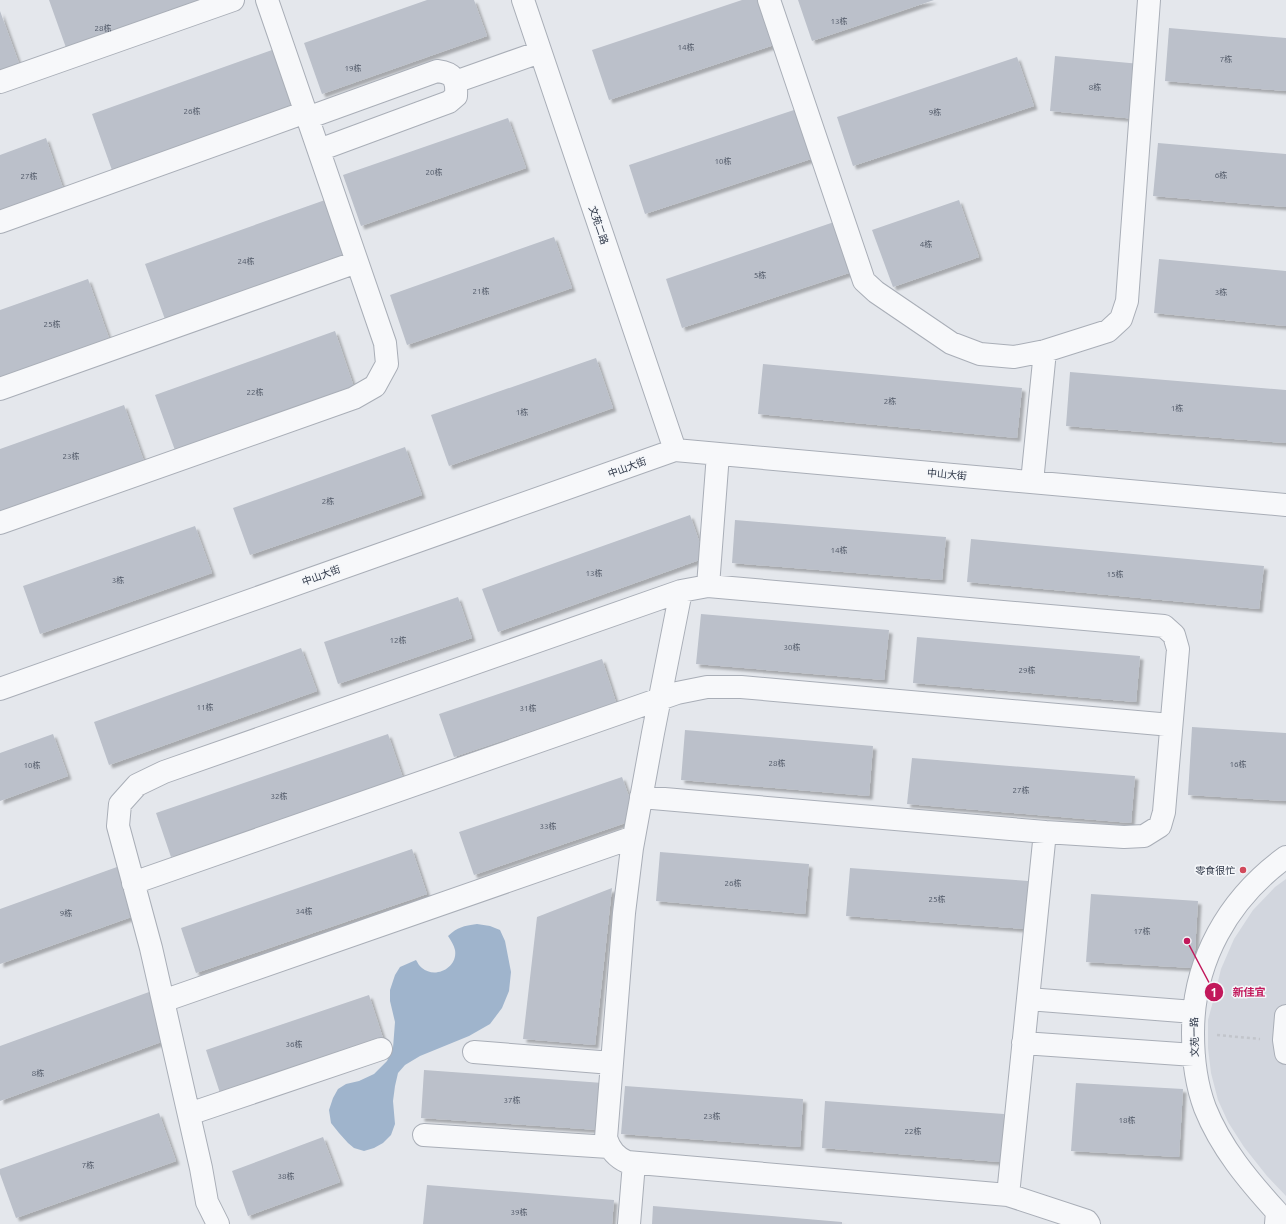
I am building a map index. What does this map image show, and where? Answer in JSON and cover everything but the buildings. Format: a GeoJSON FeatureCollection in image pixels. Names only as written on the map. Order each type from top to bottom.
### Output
{"type":"FeatureCollection","features":[{"type":"Feature","properties":{"kind":"street"},"geometry":{"type":"LineString","coordinates":[[0,82],[233,0]]}},
{"type":"Feature","properties":{"kind":"street"},"geometry":{"type":"LineString","coordinates":[[0,523],[354,398],[375,386],[387,364],[385,343],[267,0]]}},
{"type":"Feature","properties":{"kind":"street","name":"文苑二路"},"geometry":{"type":"LineString","coordinates":[[523,0],[675,450]]}},
{"type":"Feature","properties":{"kind":"street"},"geometry":{"type":"LineString","coordinates":[[769,0],[864,281],[876,292],[951,343],[980,354],[1014,357],[1045,351],[1108,331],[1121,319],[1127,302],[1149,0]]}},
{"type":"Feature","properties":{"kind":"street"},"geometry":{"type":"LineString","coordinates":[[455,82],[540,52]]}},
{"type":"Feature","properties":{"kind":"street"},"geometry":{"type":"LineString","coordinates":[[0,222],[437,71],[447,72],[454,78],[457,87],[456,96],[449,102],[319,150]]}},
{"type":"Feature","properties":{"kind":"street"},"geometry":{"type":"LineString","coordinates":[[0,388],[357,262]]}},
{"type":"Feature","properties":{"kind":"street"},"geometry":{"type":"LineString","coordinates":[[1032,482],[1045,351]]}},
{"type":"Feature","properties":{"kind":"street","name":"中山大街"},"geometry":{"type":"LineString","coordinates":[[0,689],[675,450],[1286,506]]}},
{"type":"Feature","properties":{"kind":"street"},"geometry":{"type":"LineString","coordinates":[[708,586],[718,454]]}},
{"type":"Feature","properties":{"kind":"street"},"geometry":{"type":"LineString","coordinates":[[218,1224],[207,1202],[202,1168],[151,948],[118,826],[120,804],[137,785],[164,772],[681,591],[708,586],[1164,626],[1174,635],[1178,649],[1164,812],[1160,826],[1144,836],[1124,837],[1045,832],[641,797]]}},
{"type":"Feature","properties":{"kind":"street"},"geometry":{"type":"LineString","coordinates":[[681,591],[641,797],[624,913],[606,1138],[609,1147],[619,1158],[627,1162],[634,1163],[1008,1195],[1087,1221],[1089,1224]]}},
{"type":"Feature","properties":{"kind":"street"},"geometry":{"type":"LineString","coordinates":[[133,883],[677,693],[707,687],[741,687],[1171,725]]}},
{"type":"Feature","properties":{"kind":"street"},"geometry":{"type":"LineString","coordinates":[[1008,1195],[1045,832]]}},
{"type":"Feature","properties":{"kind":"street"},"geometry":{"type":"LineString","coordinates":[[163,1001],[634,837]]}},
{"type":"Feature","properties":{"kind":"street","name":"文苑一路"},"geometry":{"type":"LineString","coordinates":[[1276,1224],[1277,1212],[1241,1171],[1212,1124],[1198,1086],[1193,1044],[1194,1012],[1200,978],[1206,958],[1226,919],[1239,901],[1269,870],[1286,857]]}},
{"type":"Feature","properties":{"kind":"street"},"geometry":{"type":"LineString","coordinates":[[1028,999],[1194,1012]]}},
{"type":"Feature","properties":{"kind":"street"},"geometry":{"type":"LineString","coordinates":[[1285,1047],[1286,1016]]}},
{"type":"Feature","properties":{"kind":"street"},"geometry":{"type":"LineString","coordinates":[[1023,1043],[1193,1044]]}},
{"type":"Feature","properties":{"kind":"street"},"geometry":{"type":"LineString","coordinates":[[189,1114],[381,1049]]}},
{"type":"Feature","properties":{"kind":"street"},"geometry":{"type":"LineString","coordinates":[[474,1052],[612,1063]]}},
{"type":"Feature","properties":{"kind":"street"},"geometry":{"type":"LineString","coordinates":[[424,1135],[609,1147]]}},
{"type":"Feature","properties":{"kind":"street"},"geometry":{"type":"LineString","coordinates":[[629,1224],[634,1163]]}},
{"type":"Feature","properties":{"kind":"path"},"geometry":{"type":"LineString","coordinates":[[1193,1044],[1285,1047]]}},
{"type":"Feature","properties":{"kind":"shaded area"},"geometry":{"type":"Polygon","coordinates":[[[1286,879],[1286,1196],[1267,1176],[1244,1147],[1228,1122],[1218,1100],[1211,1073],[1208,1048],[1208,1020],[1221,969],[1234,939],[1253,910],[1275,887],[1286,879]]]}},
{"type":"Feature","properties":{"kind":"water"},"geometry":{"type":"Polygon","coordinates":[[[477,924],[490,926],[500,930],[505,941],[511,972],[509,991],[502,1008],[490,1024],[469,1036],[420,1056],[405,1065],[398,1073],[395,1086],[393,1101],[395,1124],[391,1135],[383,1143],[374,1148],[364,1151],[354,1148],[331,1123],[329,1110],[338,1089],[346,1084],[359,1081],[374,1074],[387,1061],[393,1048],[395,1022],[390,1001],[390,990],[395,975],[400,967],[416,960],[421,967],[427,971],[439,972],[449,967],[455,956],[455,948],[448,936],[461,927],[477,924]]]}},
{"type":"Feature","properties":{"kind":"place","name":"零食很忙"},"geometry":{"type":"Point","coordinates":[1243,870]}},
{"type":"Feature","properties":{"kind":"place","name":"新佳宜"},"geometry":{"type":"Point","coordinates":[1187,941]}}]}
